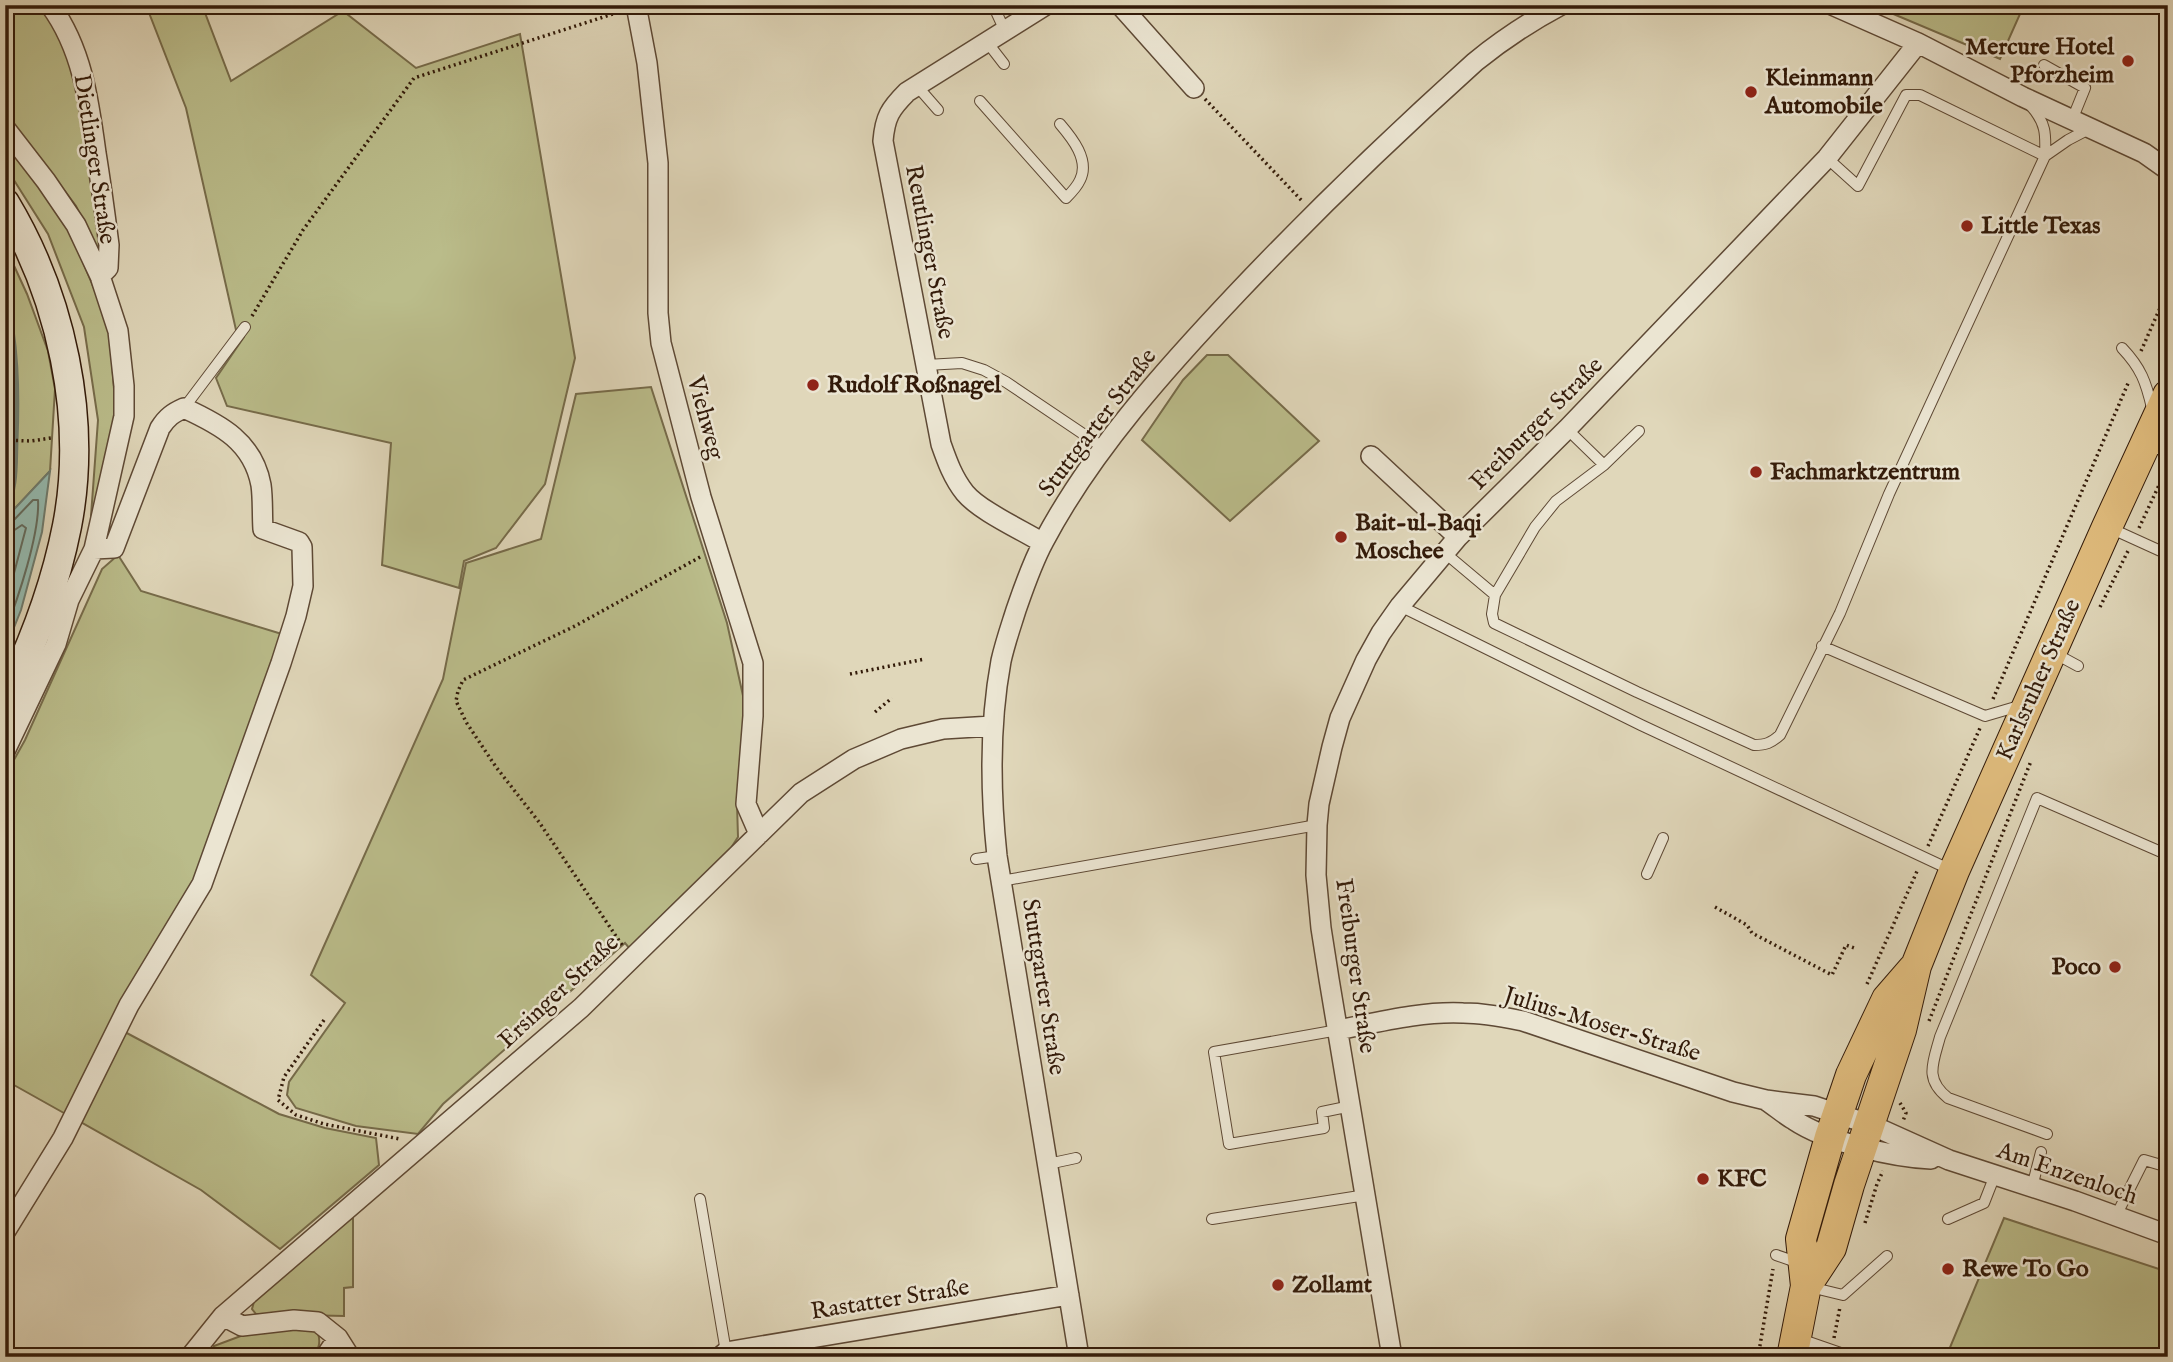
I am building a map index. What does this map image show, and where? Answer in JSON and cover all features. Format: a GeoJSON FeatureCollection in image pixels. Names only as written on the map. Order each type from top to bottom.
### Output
{"type":"FeatureCollection","features":[{"type":"Feature","properties":{"kind":"main road"},"geometry":{"type":"LineString","coordinates":[[5,203],[18,224],[38,270],[56,324],[68,377],[74,434],[70,503],[48,601],[5,701]]}},
{"type":"Feature","properties":{"kind":"main road","name":"Karlsruher Straße"},"geometry":{"type":"LineString","coordinates":[[1795,1268],[1831,1248],[1901,1030],[1916,966],[1954,871],[2107,527],[2161,428]]}},
{"type":"Feature","properties":{"kind":"main road","name":"Karlsruher Straße"},"geometry":{"type":"LineString","coordinates":[[1794,1347],[1795,1268],[1834,1125],[1856,1064],[1887,999],[1916,966]]}},
{"type":"Feature","properties":{"kind":"street","name":"Dietlinger Straße"},"geometry":{"type":"LineString","coordinates":[[50,5],[74,46],[89,103],[109,245],[108,268],[100,276]]}},
{"type":"Feature","properties":{"kind":"street","name":"Reutlinger Straße"},"geometry":{"type":"LineString","coordinates":[[1043,542],[982,507],[966,494],[951,471],[941,444],[883,141],[885,121],[907,92],[1046,5]]}},
{"type":"Feature","properties":{"kind":"street"},"geometry":{"type":"LineString","coordinates":[[1120,5],[1194,88]]}},
{"type":"Feature","properties":{"kind":"street","name":"Stuttgarter Straße"},"geometry":{"type":"LineString","coordinates":[[1079,1357],[997,856],[991,777],[992,726],[1004,650],[1026,582],[1043,542],[1066,502],[1104,448],[1217,314],[1315,214],[1475,62],[1521,27],[1561,5]]}},
{"type":"Feature","properties":{"kind":"street"},"geometry":{"type":"LineString","coordinates":[[1832,5],[1857,11],[2023,97],[2144,153],[2168,170]]}},
{"type":"Feature","properties":{"kind":"street","name":"Viehweg"},"geometry":{"type":"LineString","coordinates":[[636,6],[647,62],[658,163],[658,313],[661,343],[701,497],[753,663],[753,716],[746,804],[759,834]]}},
{"type":"Feature","properties":{"kind":"street","name":"Freiburger Straße"},"geometry":{"type":"LineString","coordinates":[[1392,1357],[1321,928],[1316,875],[1317,825],[1325,773],[1340,718],[1366,660],[1400,606],[1458,537],[1567,429],[1827,158],[1918,43]]}},
{"type":"Feature","properties":{"kind":"street","name":"Dietlinger Straße"},"geometry":{"type":"LineString","coordinates":[[5,128],[76,225],[100,276],[118,331],[123,365],[124,405],[112,476],[94,550],[69,600],[56,644],[5,751]]}},
{"type":"Feature","properties":{"kind":"street"},"geometry":{"type":"LineString","coordinates":[[2144,153],[2168,152]]}},
{"type":"Feature","properties":{"kind":"street"},"geometry":{"type":"LineString","coordinates":[[5,1232],[64,1138],[129,1005],[202,884],[281,663],[303,586],[302,547],[299,542],[263,529],[262,489],[254,460],[232,435],[207,418],[184,408],[173,412],[160,428],[114,548],[94,550]]}},
{"type":"Feature","properties":{"kind":"street"},"geometry":{"type":"LineString","coordinates":[[1371,456],[1458,537]]}},
{"type":"Feature","properties":{"kind":"street","name":"Ersinger Straße"},"geometry":{"type":"LineString","coordinates":[[190,1357],[223,1316],[545,1040],[631,960],[801,793],[854,759],[882,746],[920,733],[967,726],[992,726]]}},
{"type":"Feature","properties":{"kind":"street","name":"Julius-Moser-Straße"},"geometry":{"type":"LineString","coordinates":[[1338,1030],[1434,1014],[1491,1015],[1523,1021],[1733,1092],[1766,1100],[1796,1122],[1834,1125]]}},
{"type":"Feature","properties":{"kind":"street","name":"Am Enzenloch"},"geometry":{"type":"LineString","coordinates":[[1834,1125],[1924,1159],[1949,1160],[2168,1235]]}},
{"type":"Feature","properties":{"kind":"street","name":"Rastatter Straße"},"geometry":{"type":"LineString","coordinates":[[719,1355],[1069,1295]]}},
{"type":"Feature","properties":{"kind":"street"},"geometry":{"type":"LineString","coordinates":[[223,1316],[242,1326],[293,1320],[318,1322],[338,1338],[350,1357]]}},
{"type":"Feature","properties":{"kind":"street"},"geometry":{"type":"LineString","coordinates":[[325,1357],[338,1338]]}},
{"type":"Feature","properties":{"kind":"lane"},"geometry":{"type":"LineString","coordinates":[[993,5],[1005,31]]}},
{"type":"Feature","properties":{"kind":"lane"},"geometry":{"type":"LineString","coordinates":[[987,43],[1004,64]]}},
{"type":"Feature","properties":{"kind":"lane"},"geometry":{"type":"LineString","coordinates":[[2044,65],[2085,88],[2072,120]]}},
{"type":"Feature","properties":{"kind":"lane"},"geometry":{"type":"LineString","coordinates":[[917,86],[938,110]]}},
{"type":"Feature","properties":{"kind":"lane"},"geometry":{"type":"LineString","coordinates":[[1827,158],[1858,186],[1906,94],[1920,95],[2045,156]]}},
{"type":"Feature","properties":{"kind":"lane"},"geometry":{"type":"LineString","coordinates":[[1639,431],[1604,465],[1556,501],[1535,527],[1494,595],[1494,623],[1754,745],[1766,745],[1780,735],[1840,613],[1889,494],[2045,156],[2046,133],[2039,115],[2023,97]]}},
{"type":"Feature","properties":{"kind":"lane"},"geometry":{"type":"LineString","coordinates":[[980,101],[1066,198],[1079,182],[1083,170],[1076,145],[1060,124]]}},
{"type":"Feature","properties":{"kind":"lane"},"geometry":{"type":"LineString","coordinates":[[2045,156],[2090,128]]}},
{"type":"Feature","properties":{"kind":"lane"},"geometry":{"type":"LineString","coordinates":[[184,408],[245,327]]}},
{"type":"Feature","properties":{"kind":"lane"},"geometry":{"type":"LineString","coordinates":[[2122,348],[2136,363],[2147,383],[2161,428]]}},
{"type":"Feature","properties":{"kind":"lane"},"geometry":{"type":"LineString","coordinates":[[926,365],[962,363],[984,370],[1104,448]]}},
{"type":"Feature","properties":{"kind":"lane"},"geometry":{"type":"LineString","coordinates":[[1567,429],[1604,465]]}},
{"type":"Feature","properties":{"kind":"lane"},"geometry":{"type":"LineString","coordinates":[[2107,527],[2167,551]]}},
{"type":"Feature","properties":{"kind":"lane"},"geometry":{"type":"LineString","coordinates":[[1445,553],[1494,595]]}},
{"type":"Feature","properties":{"kind":"lane"},"geometry":{"type":"LineString","coordinates":[[1400,606],[1641,725],[1954,871]]}},
{"type":"Feature","properties":{"kind":"lane"},"geometry":{"type":"LineString","coordinates":[[1822,646],[1985,716],[2005,712],[2029,702]]}},
{"type":"Feature","properties":{"kind":"lane"},"geometry":{"type":"LineString","coordinates":[[2051,651],[2078,666]]}},
{"type":"Feature","properties":{"kind":"lane"},"geometry":{"type":"LineString","coordinates":[[2047,1134],[1948,1098],[1937,1090],[1930,1072],[1940,1037],[2037,798],[2168,855]]}},
{"type":"Feature","properties":{"kind":"lane"},"geometry":{"type":"LineString","coordinates":[[1001,881],[1317,825]]}},
{"type":"Feature","properties":{"kind":"lane"},"geometry":{"type":"LineString","coordinates":[[1647,874],[1663,838]]}},
{"type":"Feature","properties":{"kind":"lane"},"geometry":{"type":"LineString","coordinates":[[976,859],[997,856]]}},
{"type":"Feature","properties":{"kind":"lane"},"geometry":{"type":"LineString","coordinates":[[1338,1030],[1214,1052],[1229,1144],[1324,1128],[1322,1112],[1351,1107]]}},
{"type":"Feature","properties":{"kind":"lane"},"geometry":{"type":"LineString","coordinates":[[2032,1187],[2041,1152]]}},
{"type":"Feature","properties":{"kind":"lane"},"geometry":{"type":"LineString","coordinates":[[1048,1164],[1076,1158]]}},
{"type":"Feature","properties":{"kind":"lane"},"geometry":{"type":"LineString","coordinates":[[2116,1216],[2144,1160],[2168,1167]]}},
{"type":"Feature","properties":{"kind":"lane"},"geometry":{"type":"LineString","coordinates":[[1948,1219],[1984,1203],[1995,1175]]}},
{"type":"Feature","properties":{"kind":"lane"},"geometry":{"type":"LineString","coordinates":[[1212,1219],[1366,1195]]}},
{"type":"Feature","properties":{"kind":"lane"},"geometry":{"type":"LineString","coordinates":[[700,1199],[719,1355]]}},
{"type":"Feature","properties":{"kind":"lane"},"geometry":{"type":"LineString","coordinates":[[1795,1268],[1843,1295],[1887,1256]]}},
{"type":"Feature","properties":{"kind":"lane"},"geometry":{"type":"LineString","coordinates":[[1794,1347],[1832,1349],[1852,1357]]}},
{"type":"Feature","properties":{"kind":"path"},"geometry":{"type":"LineString","coordinates":[[245,327],[303,230],[414,78],[636,6]]}},
{"type":"Feature","properties":{"kind":"path"},"geometry":{"type":"LineString","coordinates":[[1194,88],[1315,214]]}},
{"type":"Feature","properties":{"kind":"path"},"geometry":{"type":"LineString","coordinates":[[1864,989],[2168,290]]}},
{"type":"Feature","properties":{"kind":"path"},"geometry":{"type":"LineString","coordinates":[[5,440],[31,441]]}},
{"type":"Feature","properties":{"kind":"path"},"geometry":{"type":"LineString","coordinates":[[631,960],[539,822],[496,767],[474,733],[456,701],[458,691],[463,680],[575,626],[718,548]]}},
{"type":"Feature","properties":{"kind":"path"},"geometry":{"type":"LineString","coordinates":[[850,674],[925,659]]}},
{"type":"Feature","properties":{"kind":"path"},"geometry":{"type":"LineString","coordinates":[[875,712],[892,698]]}},
{"type":"Feature","properties":{"kind":"path"},"geometry":{"type":"LineString","coordinates":[[1715,907],[1746,925],[1752,933],[1832,975],[1846,945],[1857,949]]}},
{"type":"Feature","properties":{"kind":"path"},"geometry":{"type":"LineString","coordinates":[[324,1020],[284,1077],[278,1100],[296,1115],[324,1124],[413,1142],[419,1149]]}},
{"type":"Feature","properties":{"kind":"path"},"geometry":{"type":"LineString","coordinates":[[1758,1357],[1795,1268]]}},
{"type":"Feature","properties":{"kind":"green space"},"geometry":{"type":"Polygon","coordinates":[[[5,5],[38,5],[46,12],[71,58],[102,222],[99,255],[76,206],[27,141],[5,120],[5,5]]]}},
{"type":"Feature","properties":{"kind":"green space"},"geometry":{"type":"Polygon","coordinates":[[[146,5],[202,5],[231,81],[343,11],[416,68],[520,34],[575,358],[545,484],[496,548],[464,561],[459,588],[382,565],[391,443],[227,406],[216,378],[244,337],[236,330],[186,108],[146,5]]]}},
{"type":"Feature","properties":{"kind":"green space"},"geometry":{"type":"Polygon","coordinates":[[[1872,5],[2024,5],[2000,59],[1872,5]]]}},
{"type":"Feature","properties":{"kind":"green space"},"geometry":{"type":"Polygon","coordinates":[[[5,139],[69,229],[109,324],[116,415],[96,518],[91,516],[98,420],[84,327],[48,234],[5,166],[5,139]]]}},
{"type":"Feature","properties":{"kind":"green space"},"geometry":{"type":"Polygon","coordinates":[[[5,246],[27,294],[48,351],[55,389],[50,471],[5,519],[5,246]]]}},
{"type":"Feature","properties":{"kind":"green space"},"geometry":{"type":"Polygon","coordinates":[[[1207,355],[1228,355],[1319,441],[1230,521],[1142,440],[1183,380],[1207,355]]]}},
{"type":"Feature","properties":{"kind":"green space"},"geometry":{"type":"Polygon","coordinates":[[[651,387],[727,623],[749,723],[737,804],[738,837],[729,851],[630,949],[625,943],[443,1104],[418,1134],[356,1126],[296,1108],[287,1095],[289,1082],[345,1003],[311,975],[443,679],[466,563],[541,539],[576,394],[651,387]]]}},
{"type":"Feature","properties":{"kind":"green space"},"geometry":{"type":"Polygon","coordinates":[[[118,555],[141,591],[285,635],[195,885],[71,1117],[5,1080],[5,920],[12,909],[5,904],[5,776],[25,740],[102,569],[118,555]]]}},
{"type":"Feature","properties":{"kind":"green space"},"geometry":{"type":"Polygon","coordinates":[[[123,1031],[279,1114],[325,1128],[376,1138],[379,1165],[280,1249],[201,1190],[79,1121],[123,1031]]]}},
{"type":"Feature","properties":{"kind":"green space"},"geometry":{"type":"Polygon","coordinates":[[[353,1214],[353,1287],[344,1288],[344,1316],[256,1314],[252,1309],[255,1298],[353,1214]]]}},
{"type":"Feature","properties":{"kind":"green space"},"geometry":{"type":"Polygon","coordinates":[[[2004,1218],[2168,1272],[2168,1357],[1946,1357],[2004,1218]]]}},
{"type":"Feature","properties":{"kind":"green space"},"geometry":{"type":"Polygon","coordinates":[[[306,1328],[318,1333],[319,1337],[319,1344],[310,1357],[213,1357],[214,1346],[246,1334],[306,1328]]]}},
{"type":"Feature","properties":{"kind":"water"},"geometry":{"type":"Polygon","coordinates":[[[50,471],[42,532],[21,610],[5,650],[5,519],[50,471]]]}},
{"type":"Feature","properties":{"kind":"waterway"},"geometry":{"type":"LineString","coordinates":[[5,293],[14,348],[17,404],[15,476],[5,511]]}},
{"type":"Feature","properties":{"kind":"place","name":"Mercure Hotel Pforzheim"},"geometry":{"type":"Point","coordinates":[2128,61]}},
{"type":"Feature","properties":{"kind":"place","name":"Kleinmann Automobile"},"geometry":{"type":"Point","coordinates":[1751,92]}},
{"type":"Feature","properties":{"kind":"place","name":"Little Texas"},"geometry":{"type":"Point","coordinates":[1967,226]}},
{"type":"Feature","properties":{"kind":"place","name":"Rudolf Roßnagel"},"geometry":{"type":"Point","coordinates":[813,385]}},
{"type":"Feature","properties":{"kind":"place","name":"Fachmarktzentrum"},"geometry":{"type":"Point","coordinates":[1756,472]}},
{"type":"Feature","properties":{"kind":"place","name":"Bait-ul-Baqi Moschee"},"geometry":{"type":"Point","coordinates":[1341,537]}},
{"type":"Feature","properties":{"kind":"place","name":"Poco"},"geometry":{"type":"Point","coordinates":[2115,967]}},
{"type":"Feature","properties":{"kind":"place","name":"KFC"},"geometry":{"type":"Point","coordinates":[1703,1179]}},
{"type":"Feature","properties":{"kind":"place","name":"Rewe To Go"},"geometry":{"type":"Point","coordinates":[1948,1269]}},
{"type":"Feature","properties":{"kind":"place","name":"Zollamt"},"geometry":{"type":"Point","coordinates":[1278,1285]}}]}
